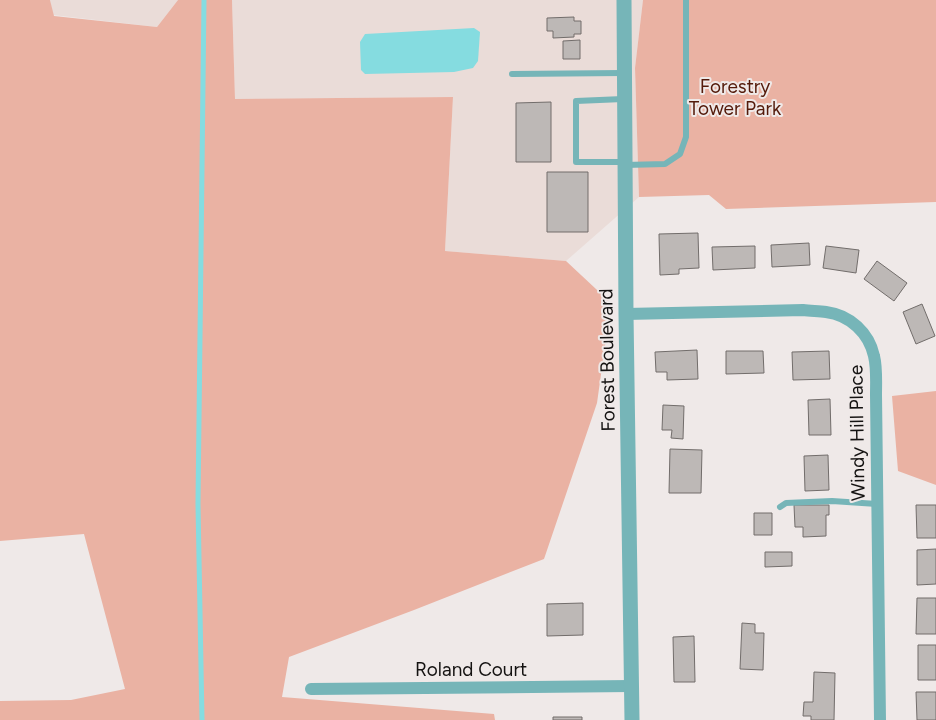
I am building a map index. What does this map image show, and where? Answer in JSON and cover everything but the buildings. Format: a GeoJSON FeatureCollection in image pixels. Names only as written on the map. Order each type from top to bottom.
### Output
{"type":"FeatureCollection","features":[{"type":"Feature","properties":{"kind":"street","name":"Forest Boulevard"},"geometry":{"type":"LineString","coordinates":[[624,0],[632,720]]}},
{"type":"Feature","properties":{"kind":"street","name":"Windy Hill Place"},"geometry":{"type":"LineString","coordinates":[[626,314],[803,310],[828,312],[845,317],[859,327],[870,341],[875,357],[880,720]]}},
{"type":"Feature","properties":{"kind":"street","name":"Roland Court"},"geometry":{"type":"LineString","coordinates":[[311,689],[631,686]]}},
{"type":"Feature","properties":{"kind":"lane"},"geometry":{"type":"LineString","coordinates":[[625,99],[576,101],[576,162],[665,164],[680,154],[686,137],[686,0]]}},
{"type":"Feature","properties":{"kind":"lane"},"geometry":{"type":"LineString","coordinates":[[512,74],[624,73]]}},
{"type":"Feature","properties":{"kind":"lane"},"geometry":{"type":"LineString","coordinates":[[780,507],[786,503],[878,504]]}},
{"type":"Feature","properties":{"kind":"shaded area"},"geometry":{"type":"Polygon","coordinates":[[[50,0],[178,0],[157,27],[53,15],[50,0]]]}},
{"type":"Feature","properties":{"kind":"shaded area"},"geometry":{"type":"Polygon","coordinates":[[[232,0],[643,0],[635,68],[639,197],[566,261],[445,251],[453,97],[235,99],[232,0]]]}},
{"type":"Feature","properties":{"kind":"green space"},"geometry":{"type":"Polygon","coordinates":[[[0,0],[50,0],[54,16],[157,27],[178,0],[232,0],[235,99],[453,97],[445,251],[566,261],[611,303],[597,403],[544,559],[289,657],[282,697],[494,714],[495,720],[0,720],[0,701],[71,700],[125,689],[84,534],[0,541],[0,0]]]}},
{"type":"Feature","properties":{"kind":"green space","name":"Forestry Tower Park"},"geometry":{"type":"Polygon","coordinates":[[[643,0],[936,0],[936,202],[726,209],[709,195],[639,197],[635,68],[643,0]]]}},
{"type":"Feature","properties":{"kind":"green space"},"geometry":{"type":"Polygon","coordinates":[[[936,391],[936,485],[898,471],[892,396],[936,391]]]}},
{"type":"Feature","properties":{"kind":"water"},"geometry":{"type":"Polygon","coordinates":[[[474,28],[480,32],[478,61],[473,68],[454,72],[365,74],[361,70],[360,42],[365,34],[474,28]]]}},
{"type":"Feature","properties":{"kind":"waterway"},"geometry":{"type":"LineString","coordinates":[[202,720],[198,504],[204,0]]}}]}
